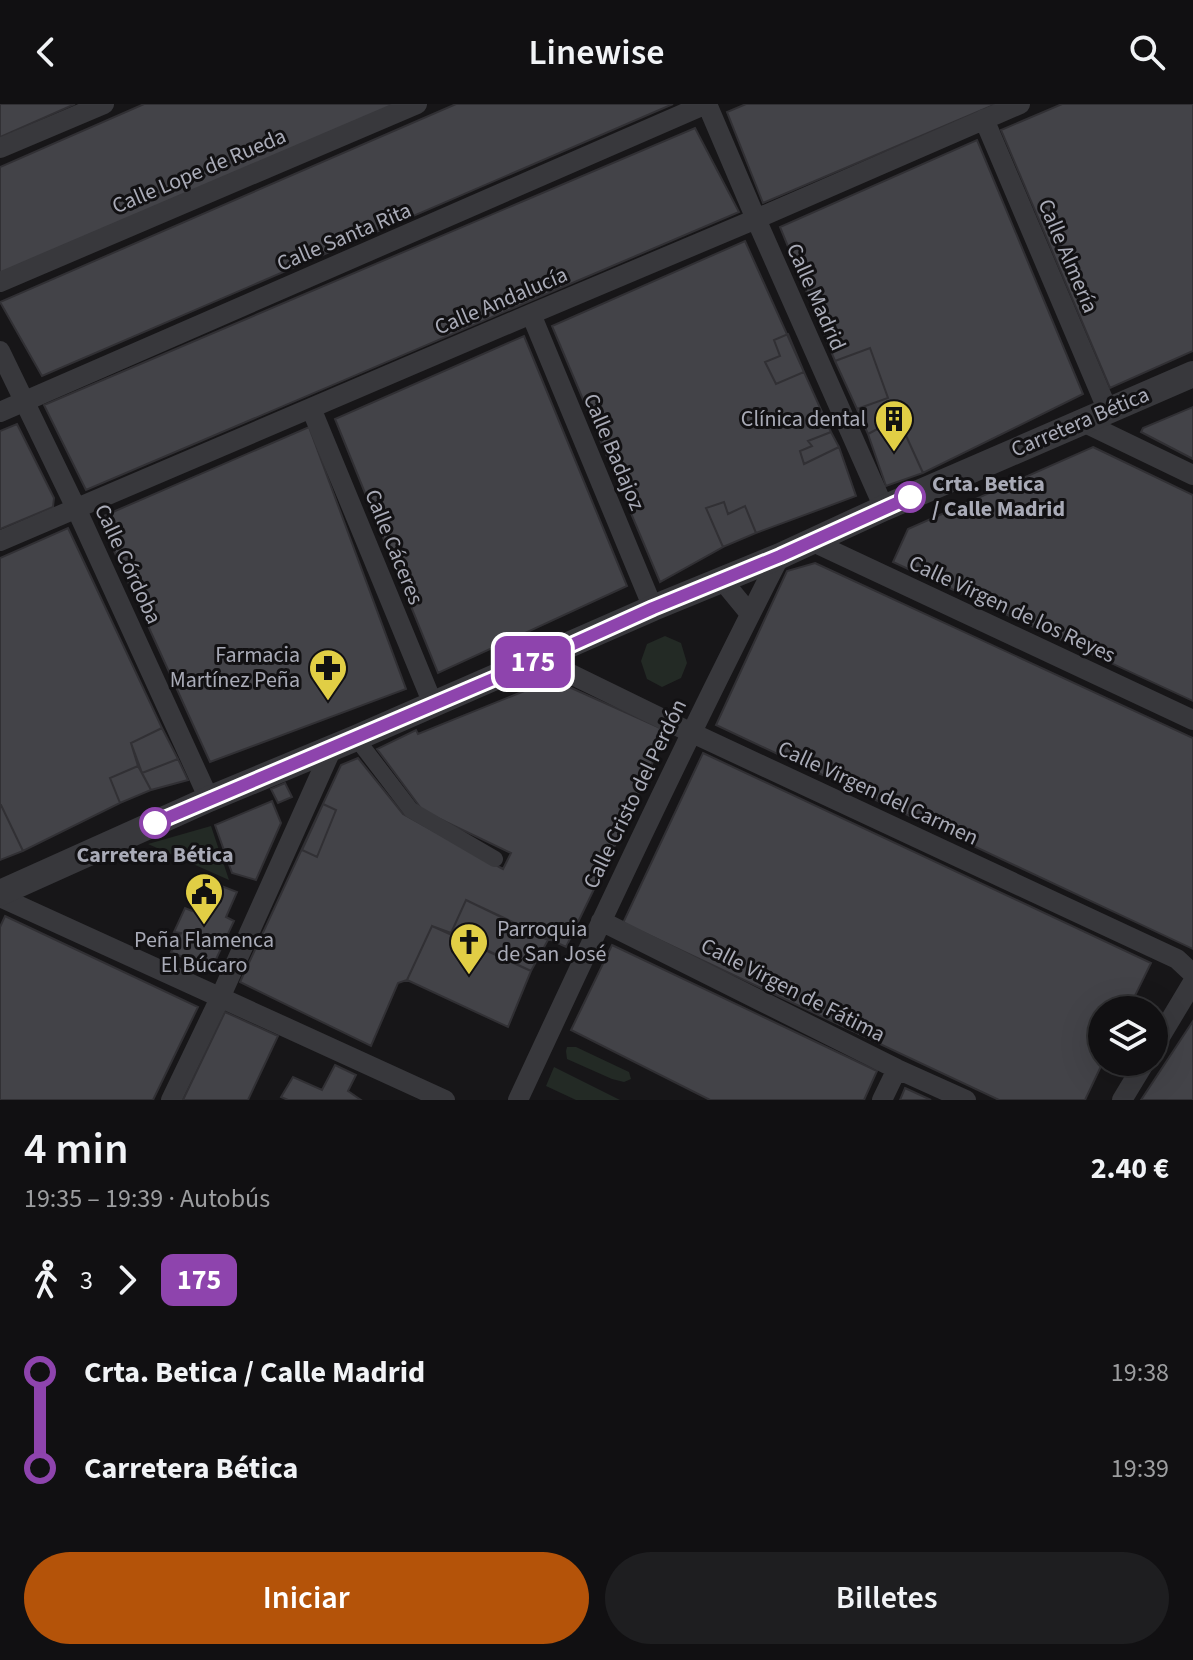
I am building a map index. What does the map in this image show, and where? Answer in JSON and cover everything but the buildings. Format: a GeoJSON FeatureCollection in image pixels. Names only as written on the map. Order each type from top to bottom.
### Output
{"type":"FeatureCollection","features":[{"type":"Feature","properties":{"kind":"street"},"geometry":{"type":"LineString","coordinates":[[0,148],[104,104]]}},
{"type":"Feature","properties":{"kind":"street","name":"Calle Lope de Rueda"},"geometry":{"type":"LineString","coordinates":[[0,282],[417,104]]}},
{"type":"Feature","properties":{"kind":"street","name":"Calle Madrid"},"geometry":{"type":"LineString","coordinates":[[706,104],[884,508]]}},
{"type":"Feature","properties":{"kind":"street","name":"Calle Santa Rita"},"geometry":{"type":"LineString","coordinates":[[0,412],[706,104]]}},
{"type":"Feature","properties":{"kind":"street","name":"Calle Andalucía"},"geometry":{"type":"LineString","coordinates":[[0,541],[1020,104]]}},
{"type":"Feature","properties":{"kind":"street","name":"Calle Almería"},"geometry":{"type":"LineString","coordinates":[[984,119],[1108,411]]}},
{"type":"Feature","properties":{"kind":"street","name":"Calle Badajoz"},"geometry":{"type":"LineString","coordinates":[[531,314],[653,608]]}},
{"type":"Feature","properties":{"kind":"street","name":"Calle Córdoba"},"geometry":{"type":"LineString","coordinates":[[0,351],[76,508],[209,799]]}},
{"type":"Feature","properties":{"kind":"street","name":"Carretera Bética"},"geometry":{"type":"LineString","coordinates":[[0,895],[209,799],[780,556],[1193,374]]}},
{"type":"Feature","properties":{"kind":"street","name":"Calle Cáceres"},"geometry":{"type":"LineString","coordinates":[[311,408],[433,704]]}},
{"type":"Feature","properties":{"kind":"street"},"geometry":{"type":"LineString","coordinates":[[1083,422],[1193,475]]}},
{"type":"Feature","properties":{"kind":"street","name":"Calle Virgen de los Reyes"},"geometry":{"type":"LineString","coordinates":[[811,541],[1193,720]]}},
{"type":"Feature","properties":{"kind":"street","name":"Calle Cristo del Perdón"},"geometry":{"type":"LineString","coordinates":[[518,1100],[691,732],[780,556]]}},
{"type":"Feature","properties":{"kind":"street"},"geometry":{"type":"LineString","coordinates":[[722,580],[750,614]]}},
{"type":"Feature","properties":{"kind":"street","name":"Calle Virgen del Carmen"},"geometry":{"type":"LineString","coordinates":[[540,659],[1177,959],[1193,974]]}},
{"type":"Feature","properties":{"kind":"street"},"geometry":{"type":"LineString","coordinates":[[171,1100],[345,742],[411,810],[495,859]]}},
{"type":"Feature","properties":{"kind":"street"},"geometry":{"type":"LineString","coordinates":[[0,895],[445,1100]]}},
{"type":"Feature","properties":{"kind":"street","name":"Calle Virgen de Fátima"},"geometry":{"type":"LineString","coordinates":[[601,921],[897,1069],[966,1100]]}},
{"type":"Feature","properties":{"kind":"street"},"geometry":{"type":"LineString","coordinates":[[1168,1024],[1193,982]]}},
{"type":"Feature","properties":{"kind":"street"},"geometry":{"type":"LineString","coordinates":[[882,1100],[897,1069]]}},
{"type":"Feature","properties":{"kind":"street"},"geometry":{"type":"LineString","coordinates":[[1122,1100],[1137,1076]]}},
{"type":"Feature","properties":{"kind":"shaded area"},"geometry":{"type":"Polygon","coordinates":[[[665,636],[681,643],[687,663],[681,678],[662,687],[647,679],[641,661],[647,644],[665,636]]]}},
{"type":"Feature","properties":{"kind":"shaded area"},"geometry":{"type":"Polygon","coordinates":[[[211,826],[229,880],[148,844],[211,826]]]}},
{"type":"Feature","properties":{"kind":"shaded area"},"geometry":{"type":"Polygon","coordinates":[[[567,1047],[576,1047],[629,1072],[631,1079],[624,1082],[612,1079],[567,1059],[567,1047]]]}},
{"type":"Feature","properties":{"kind":"shaded area"},"geometry":{"type":"Polygon","coordinates":[[[554,1067],[620,1100],[576,1100],[546,1086],[554,1067]]]}},
{"type":"Feature","properties":{"kind":"bus line","name":"175"},"geometry":{"type":"LineString","coordinates":[[155,823],[780,556],[910,497]]}},
{"type":"Feature","properties":{"kind":"place","name":"Clínica dental"},"geometry":{"type":"Point","coordinates":[894,453]}},
{"type":"Feature","properties":{"kind":"place","name":"Crta. Betica / Calle Madrid"},"geometry":{"type":"Point","coordinates":[910,497]}},
{"type":"Feature","properties":{"kind":"place","name":"Farmacia Martínez Peña"},"geometry":{"type":"Point","coordinates":[328,702]}},
{"type":"Feature","properties":{"kind":"place","name":"Carretera Bética"},"geometry":{"type":"Point","coordinates":[155,823]}},
{"type":"Feature","properties":{"kind":"place","name":"Peña Flamenca El Búcaro"},"geometry":{"type":"Point","coordinates":[204,926]}},
{"type":"Feature","properties":{"kind":"place","name":"Parroquia de San José"},"geometry":{"type":"Point","coordinates":[469,976]}}]}
